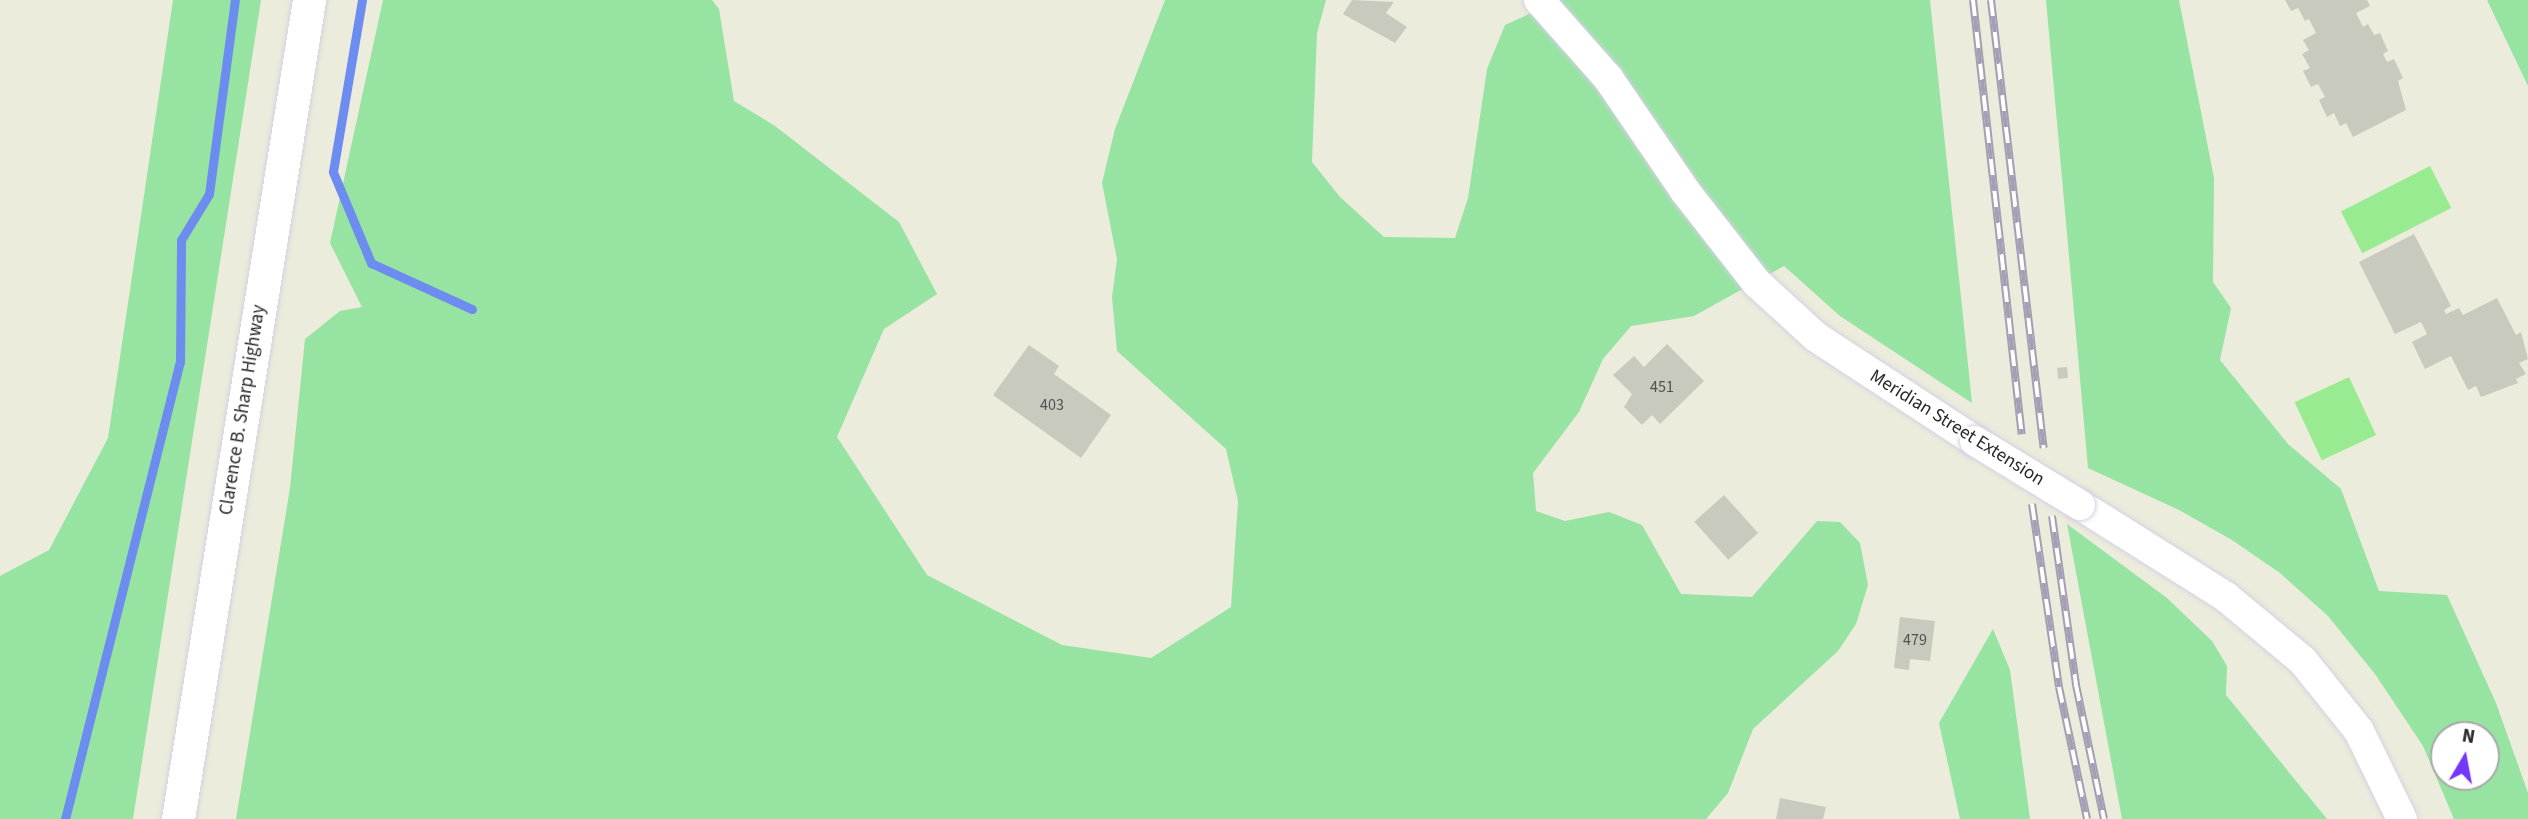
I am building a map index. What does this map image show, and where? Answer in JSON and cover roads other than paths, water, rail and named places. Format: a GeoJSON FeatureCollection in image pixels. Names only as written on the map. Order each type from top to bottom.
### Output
{"type":"FeatureCollection","features":[{"type":"Feature","properties":{"kind":"main road","name":"Clarence B. Sharp Highway"},"geometry":{"type":"LineString","coordinates":[[178,819],[309,0]]}},
{"type":"Feature","properties":{"kind":"street","name":"Meridian Street Extension"},"geometry":{"type":"LineString","coordinates":[[1539,0],[1583,46],[1685,191],[1765,290],[1824,343],[1975,441],[2226,597],[2303,661],[2358,732],[2402,819]]}},
{"type":"Feature","properties":{"kind":"waterway"},"geometry":{"type":"LineString","coordinates":[[65,819],[180,362],[181,240],[209,194],[235,0]]}},
{"type":"Feature","properties":{"kind":"waterway"},"geometry":{"type":"LineString","coordinates":[[362,0],[333,172],[371,263],[472,309]]}},
{"type":"Feature","properties":{"kind":"railway"},"geometry":{"type":"LineString","coordinates":[[1973,0],[2022,434]]}},
{"type":"Feature","properties":{"kind":"railway"},"geometry":{"type":"LineString","coordinates":[[1991,0],[2044,448]]}},
{"type":"Feature","properties":{"kind":"railway"},"geometry":{"type":"LineString","coordinates":[[2032,504],[2059,687],[2087,819]]}},
{"type":"Feature","properties":{"kind":"railway"},"geometry":{"type":"LineString","coordinates":[[2052,516],[2076,685],[2104,819]]}}]}
